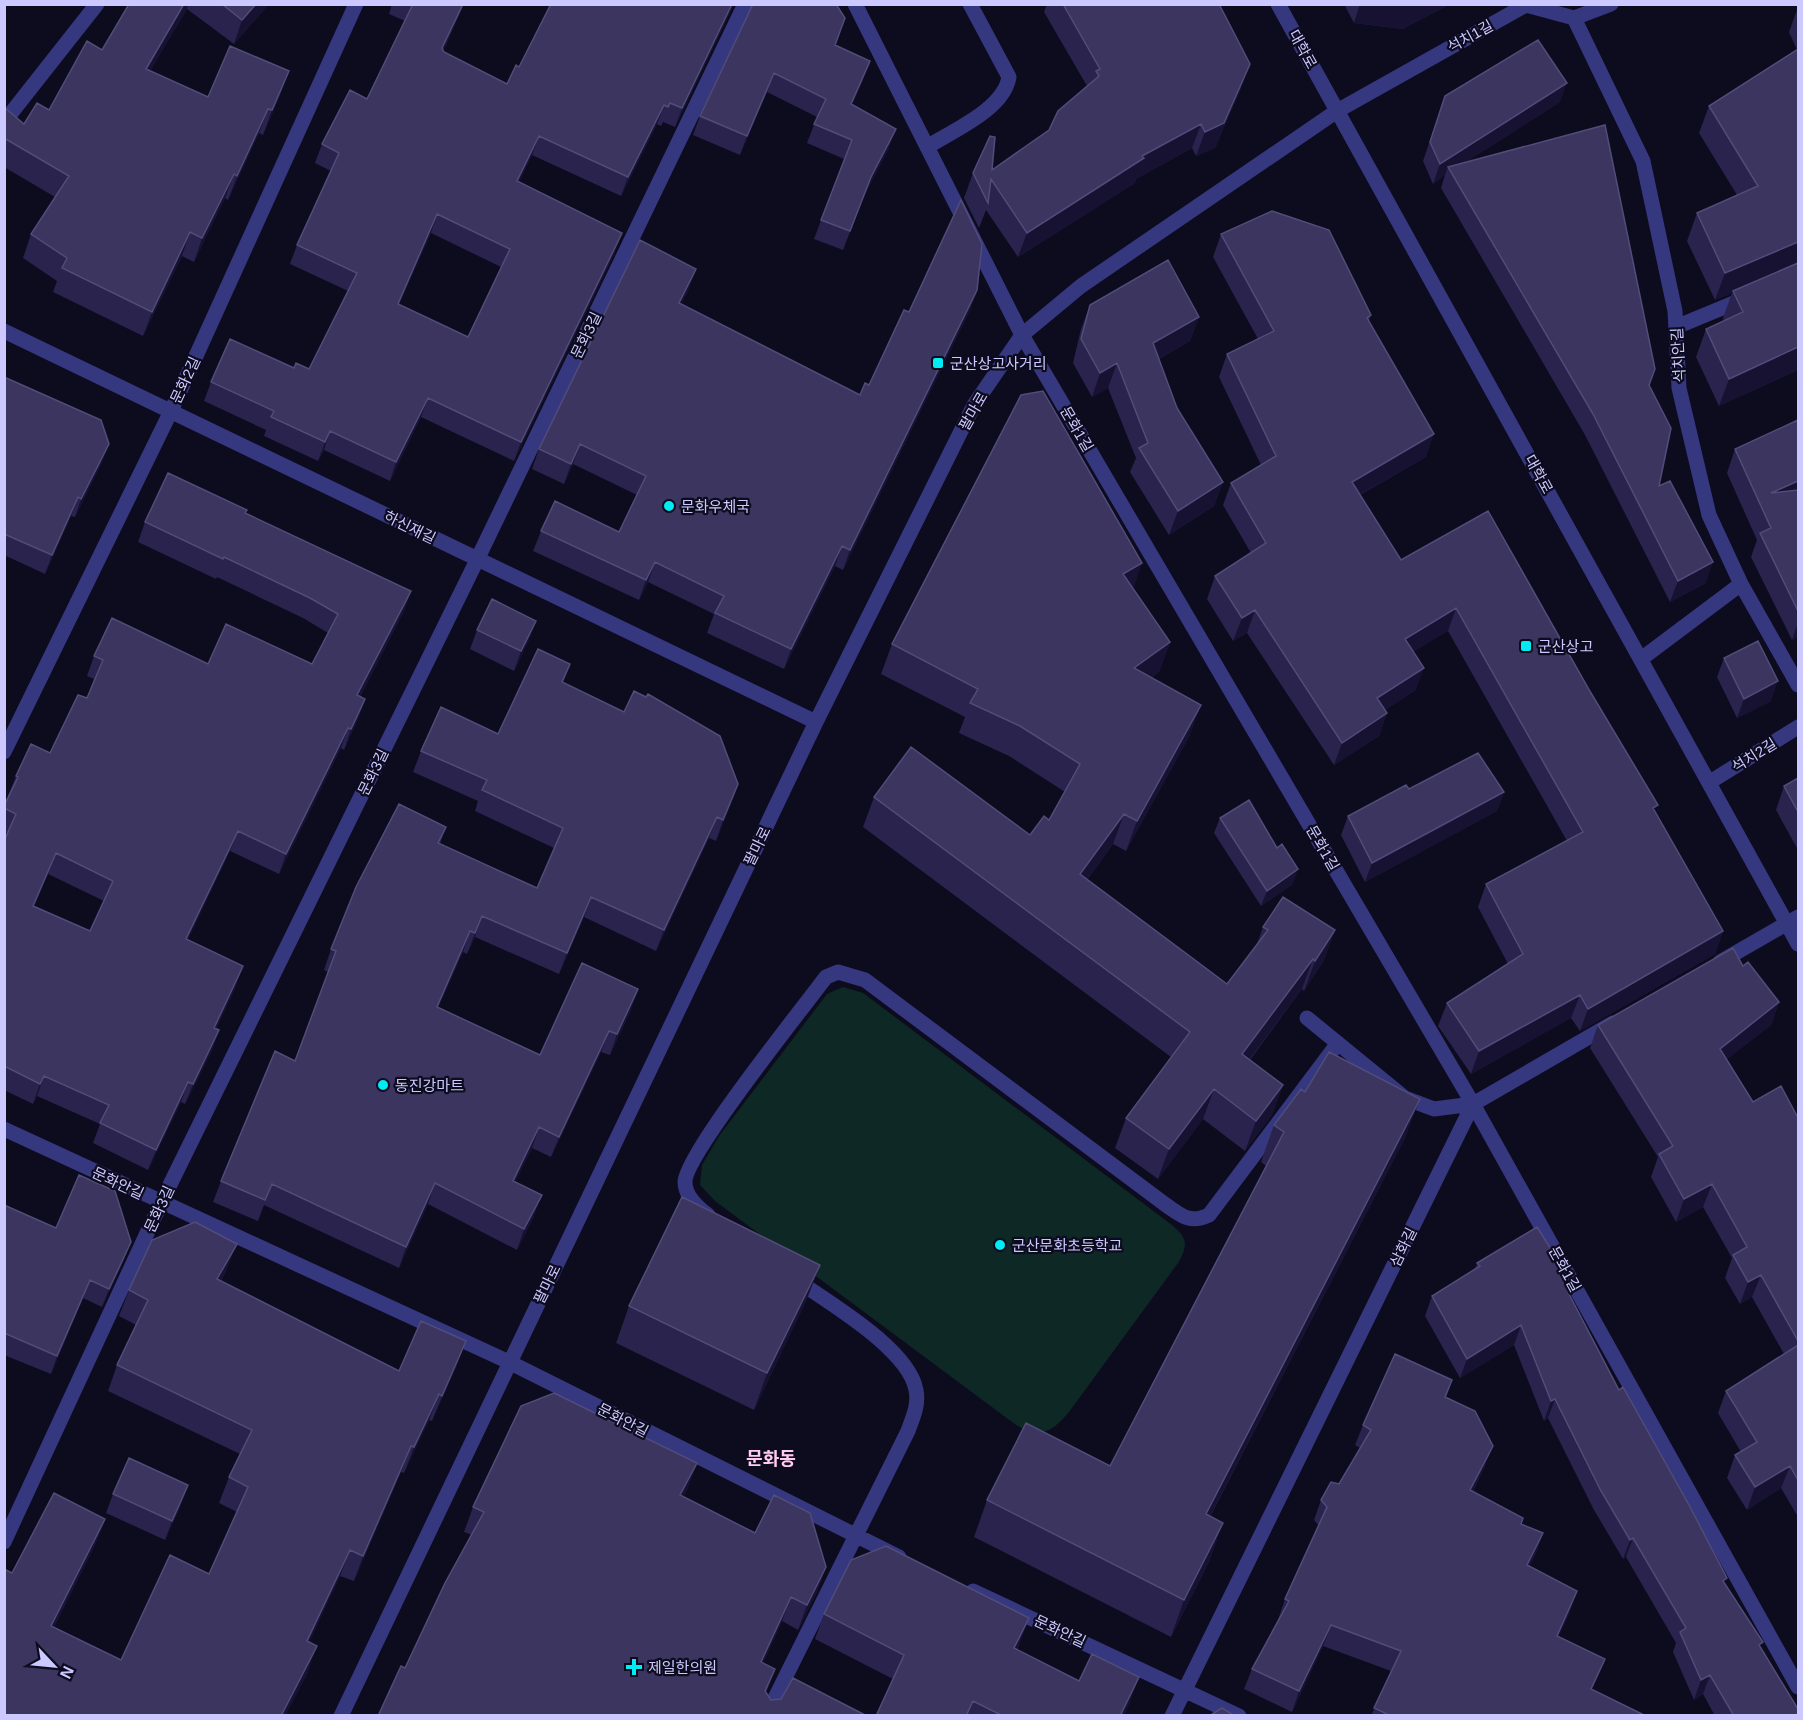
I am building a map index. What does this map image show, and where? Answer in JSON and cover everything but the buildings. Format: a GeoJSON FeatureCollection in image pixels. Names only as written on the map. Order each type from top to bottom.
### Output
{"type":"FeatureCollection","features":[{"type":"Feature","properties":{"kind":"street"},"geometry":{"type":"LineString","coordinates":[[4,122],[97,4]]}},
{"type":"Feature","properties":{"kind":"street","name":"문화2길"},"geometry":{"type":"LineString","coordinates":[[4,752],[171,411],[356,4]]}},
{"type":"Feature","properties":{"kind":"street","name":"문화3길"},"geometry":{"type":"LineString","coordinates":[[4,1542],[161,1203],[477,560],[745,4]]}},
{"type":"Feature","properties":{"kind":"street","name":"문화1길"},"geometry":{"type":"LineString","coordinates":[[855,4],[1022,335],[1473,1104],[1798,1687]]}},
{"type":"Feature","properties":{"kind":"street"},"geometry":{"type":"LineString","coordinates":[[927,147],[998,102],[1007,89],[1009,77],[970,4]]}},
{"type":"Feature","properties":{"kind":"street","name":"대학로"},"geometry":{"type":"LineString","coordinates":[[1278,4],[1710,782],[1793,920],[1798,944]]}},
{"type":"Feature","properties":{"kind":"street"},"geometry":{"type":"LineString","coordinates":[[1574,18],[1611,4]]}},
{"type":"Feature","properties":{"kind":"street","name":"석치1길"},"geometry":{"type":"LineString","coordinates":[[1337,111],[1526,5],[1574,18]]}},
{"type":"Feature","properties":{"kind":"street","name":"석치안길"},"geometry":{"type":"LineString","coordinates":[[1574,18],[1643,161],[1676,327],[1679,388],[1709,515],[1741,584],[1798,685]]}},
{"type":"Feature","properties":{"kind":"street","name":"팔마로"},"geometry":{"type":"LineString","coordinates":[[341,1716],[816,722],[974,405],[1022,335],[1081,285],[1337,111]]}},
{"type":"Feature","properties":{"kind":"street"},"geometry":{"type":"LineString","coordinates":[[1676,327],[1758,293]]}},
{"type":"Feature","properties":{"kind":"street","name":"하신재길"},"geometry":{"type":"LineString","coordinates":[[4,331],[816,722]]}},
{"type":"Feature","properties":{"kind":"street"},"geometry":{"type":"LineString","coordinates":[[1641,659],[1741,584]]}},
{"type":"Feature","properties":{"kind":"street","name":"석치2길"},"geometry":{"type":"LineString","coordinates":[[1710,782],[1798,727]]}},
{"type":"Feature","properties":{"kind":"street"},"geometry":{"type":"LineString","coordinates":[[1706,970],[1793,920]]}},
{"type":"Feature","properties":{"kind":"street"},"geometry":{"type":"LineString","coordinates":[[724,1227],[699,1208],[686,1191],[684,1180],[700,1147],[826,977],[838,972],[849,973],[865,980],[1166,1205],[1187,1219],[1197,1221],[1209,1215],[1338,1042]]}},
{"type":"Feature","properties":{"kind":"street"},"geometry":{"type":"LineString","coordinates":[[1307,1018],[1405,1098],[1434,1109],[1473,1104],[1625,1017]]}},
{"type":"Feature","properties":{"kind":"street","name":"삼화길"},"geometry":{"type":"LineString","coordinates":[[1172,1716],[1473,1104]]}},
{"type":"Feature","properties":{"kind":"street","name":"문화안길"},"geometry":{"type":"LineString","coordinates":[[4,1129],[509,1362],[909,1561]]}},
{"type":"Feature","properties":{"kind":"street"},"geometry":{"type":"LineString","coordinates":[[766,1716],[908,1431],[916,1409],[916,1390],[901,1360],[886,1344],[781,1268]]}},
{"type":"Feature","properties":{"kind":"street","name":"문화안길"},"geometry":{"type":"LineString","coordinates":[[962,1586],[1239,1716]]}},
{"type":"Feature","properties":{"kind":"green space"},"geometry":{"type":"Polygon","coordinates":[[[843,987],[863,993],[1172,1225],[1184,1238],[1184,1252],[1178,1263],[1069,1412],[1051,1429],[1032,1432],[1016,1425],[715,1201],[700,1185],[702,1165],[719,1136],[827,994],[843,987]]]}},
{"type":"Feature","properties":{"kind":"place","name":"군산상고사거리"},"geometry":{"type":"Point","coordinates":[938,363]}},
{"type":"Feature","properties":{"kind":"place","name":"문화우체국"},"geometry":{"type":"Point","coordinates":[669,506]}},
{"type":"Feature","properties":{"kind":"place","name":"군산상고"},"geometry":{"type":"Point","coordinates":[1526,646]}},
{"type":"Feature","properties":{"kind":"place","name":"동진강마트"},"geometry":{"type":"Point","coordinates":[383,1085]}},
{"type":"Feature","properties":{"kind":"place","name":"군산문화초등학교"},"geometry":{"type":"Point","coordinates":[1000,1245]}},
{"type":"Feature","properties":{"kind":"place","name":"제일한의원"},"geometry":{"type":"Point","coordinates":[634,1667]}},
{"type":"Feature","properties":{"kind":"district","name":"문화동"},"geometry":{"type":"Point","coordinates":[771,1459]}}]}
